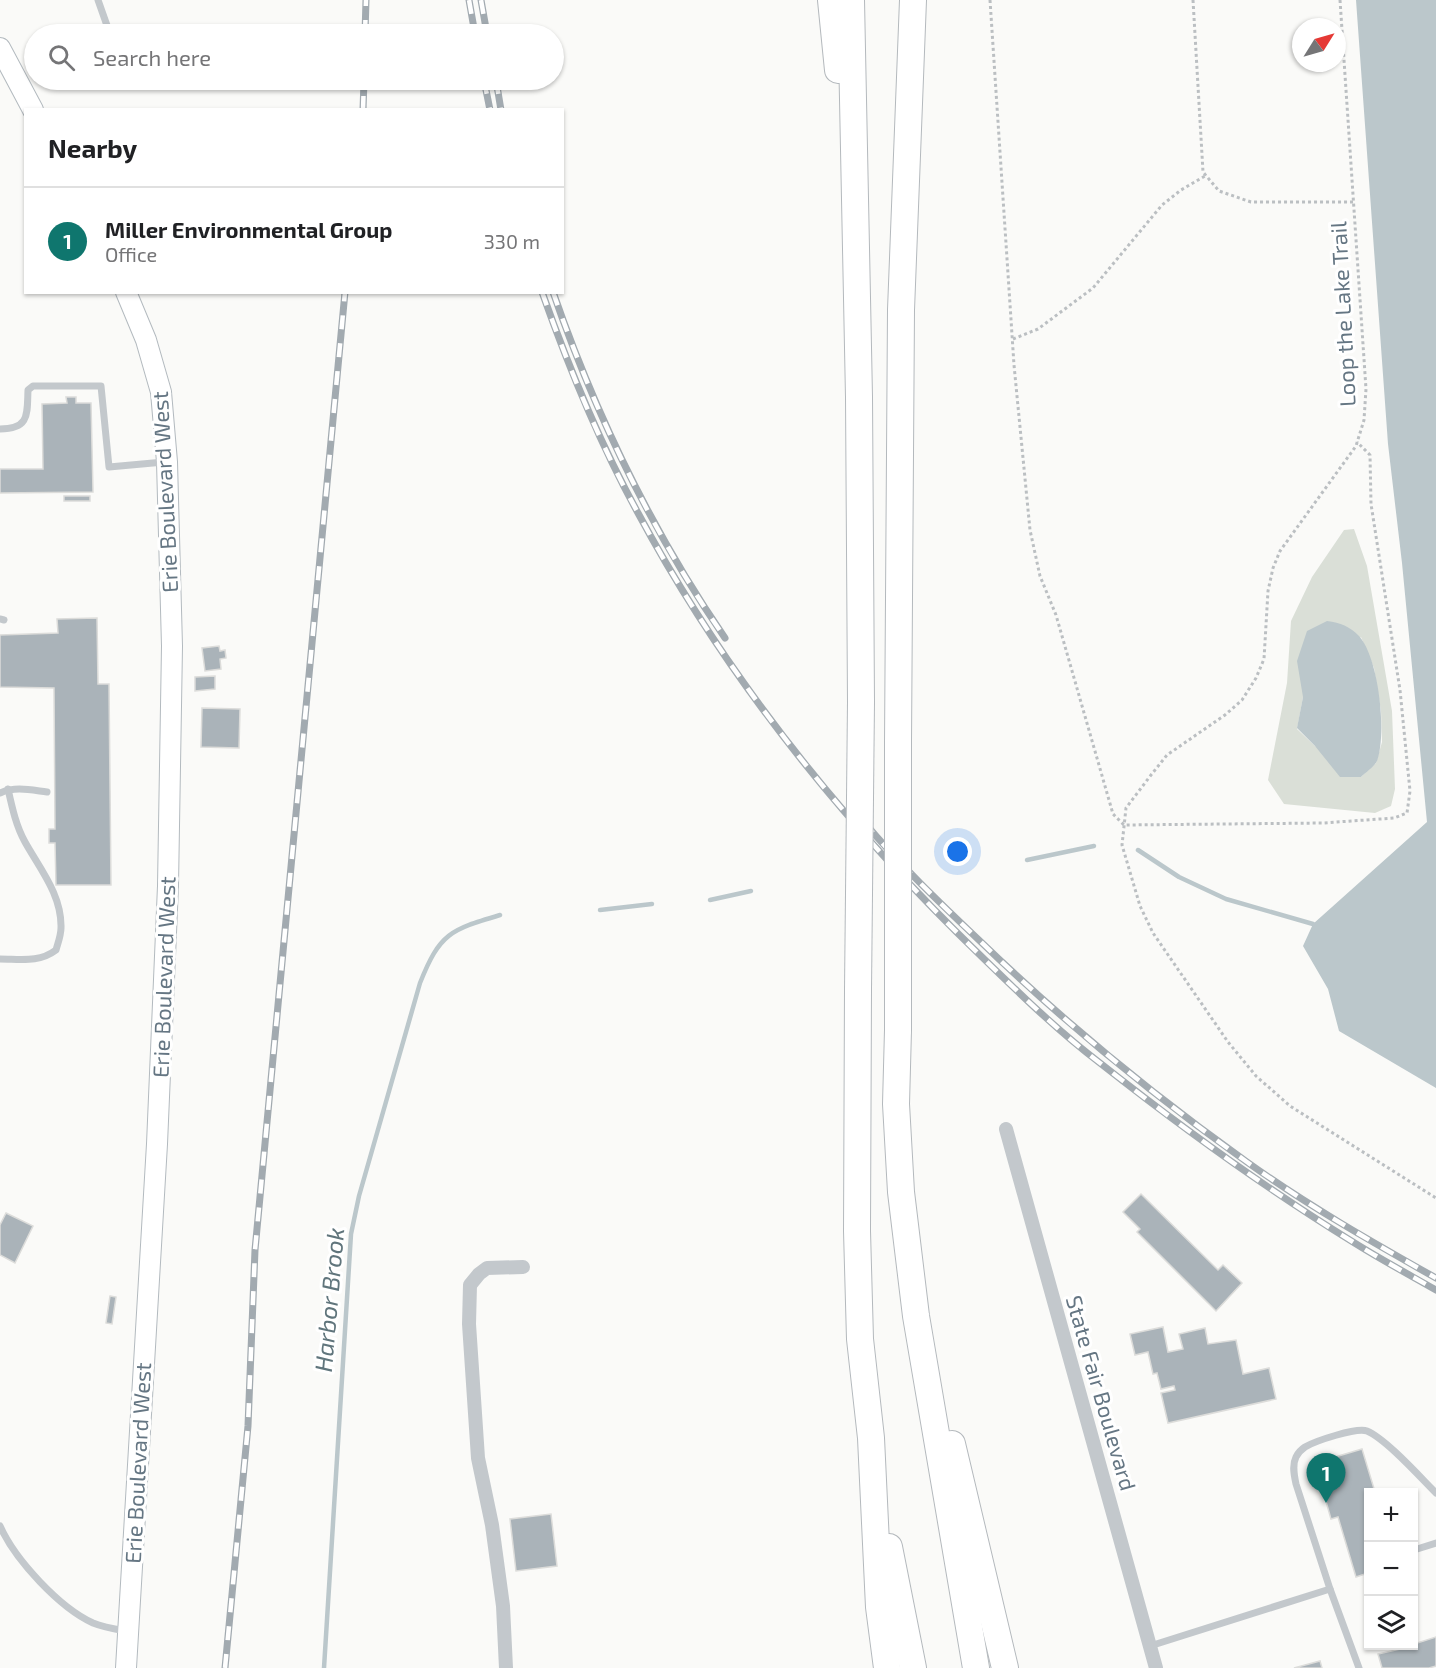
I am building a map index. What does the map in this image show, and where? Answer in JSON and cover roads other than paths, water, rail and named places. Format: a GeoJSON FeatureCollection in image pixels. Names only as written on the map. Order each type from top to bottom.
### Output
{"type":"FeatureCollection","features":[{"type":"Feature","properties":{"kind":"highway"},"geometry":{"type":"LineString","coordinates":[[831,0],[832,23],[854,177]]}},
{"type":"Feature","properties":{"kind":"highway"},"geometry":{"type":"LineString","coordinates":[[851,0],[859,397],[861,702],[857,1242],[861,1339],[871,1438],[879,1607],[887,1668]]}},
{"type":"Feature","properties":{"kind":"highway"},"geometry":{"type":"LineString","coordinates":[[913,0],[901,310],[896,1104],[901,1192],[916,1316],[976,1668]]}},
{"type":"Feature","properties":{"kind":"highway"},"geometry":{"type":"LineString","coordinates":[[916,1316],[962,1480],[1005,1668]]}},
{"type":"Feature","properties":{"kind":"highway"},"geometry":{"type":"LineString","coordinates":[[871,1438],[913,1668]]}},
{"type":"Feature","properties":{"kind":"main road"},"geometry":{"type":"LineString","coordinates":[[0,48],[32,108]]}},
{"type":"Feature","properties":{"kind":"main road","name":"Erie Boulevard West"},"geometry":{"type":"LineString","coordinates":[[126,1668],[157,1144],[168,886],[172,646],[167,462],[161,392],[146,340],[127,294]]}},
{"type":"Feature","properties":{"kind":"street","name":"State Fair Boulevard"},"geometry":{"type":"LineString","coordinates":[[1006,1129],[1156,1668]]}},
{"type":"Feature","properties":{"kind":"street"},"geometry":{"type":"LineString","coordinates":[[506,1668],[501,1595],[492,1524],[478,1458],[469,1324],[470,1286],[487,1268],[523,1267]]}},
{"type":"Feature","properties":{"kind":"lane"},"geometry":{"type":"LineString","coordinates":[[98,0],[106,24]]}},
{"type":"Feature","properties":{"kind":"lane"},"geometry":{"type":"LineString","coordinates":[[0,429],[11,429],[22,424],[27,417],[28,390],[33,386],[101,386],[109,467],[167,462]]}},
{"type":"Feature","properties":{"kind":"lane"},"geometry":{"type":"LineString","coordinates":[[0,959],[29,960],[48,957],[56,951],[62,928],[53,890],[44,871],[24,841],[8,789]]}},
{"type":"Feature","properties":{"kind":"lane"},"geometry":{"type":"LineString","coordinates":[[0,793],[8,789],[47,792]]}},
{"type":"Feature","properties":{"kind":"lane"},"geometry":{"type":"LineString","coordinates":[[1359,1668],[1330,1589],[1296,1484],[1295,1458],[1303,1448],[1314,1442],[1359,1430],[1367,1431],[1390,1448],[1436,1493]]}},
{"type":"Feature","properties":{"kind":"lane"},"geometry":{"type":"LineString","coordinates":[[0,1526],[29,1570],[58,1599],[90,1622],[128,1631]]}},
{"type":"Feature","properties":{"kind":"lane"},"geometry":{"type":"LineString","coordinates":[[1418,1548],[1436,1543]]}},
{"type":"Feature","properties":{"kind":"lane"},"geometry":{"type":"LineString","coordinates":[[1150,1646],[1330,1589]]}},
{"type":"Feature","properties":{"kind":"waterway","name":"Harbor Brook"},"geometry":{"type":"LineString","coordinates":[[1027,860],[1094,846]]}},
{"type":"Feature","properties":{"kind":"waterway","name":"Harbor Brook"},"geometry":{"type":"LineString","coordinates":[[1138,850],[1179,877],[1226,899],[1313,924]]}},
{"type":"Feature","properties":{"kind":"waterway","name":"Harbor Brook"},"geometry":{"type":"LineString","coordinates":[[710,900],[751,891]]}},
{"type":"Feature","properties":{"kind":"waterway","name":"Harbor Brook"},"geometry":{"type":"LineString","coordinates":[[600,910],[652,904]]}},
{"type":"Feature","properties":{"kind":"waterway","name":"Harbor Brook"},"geometry":{"type":"LineString","coordinates":[[324,1668],[351,1234],[359,1196],[420,983],[427,966],[441,943],[449,936],[469,925],[500,915]]}},
{"type":"Feature","properties":{"kind":"railway"},"geometry":{"type":"LineString","coordinates":[[365,24],[366,0]]}},
{"type":"Feature","properties":{"kind":"railway"},"geometry":{"type":"LineString","coordinates":[[469,0],[473,24]]}},
{"type":"Feature","properties":{"kind":"railway"},"geometry":{"type":"LineString","coordinates":[[481,0],[485,24]]}},
{"type":"Feature","properties":{"kind":"railway"},"geometry":{"type":"LineString","coordinates":[[363,108],[364,90]]}},
{"type":"Feature","properties":{"kind":"railway"},"geometry":{"type":"LineString","coordinates":[[486,90],[490,108]]}},
{"type":"Feature","properties":{"kind":"railway"},"geometry":{"type":"LineString","coordinates":[[498,90],[501,108]]}},
{"type":"Feature","properties":{"kind":"railway"},"geometry":{"type":"LineString","coordinates":[[225,1668],[248,1426],[255,1250],[345,294]]}},
{"type":"Feature","properties":{"kind":"railway"},"geometry":{"type":"LineString","coordinates":[[543,294],[574,377],[598,432],[638,513],[673,574],[710,634],[750,692],[837,803],[884,856],[996,971],[1084,1051],[1256,1179],[1363,1248],[1436,1290]]}},
{"type":"Feature","properties":{"kind":"railway"},"geometry":{"type":"LineString","coordinates":[[554,294],[588,383],[627,471],[673,556],[725,638]]}},
{"type":"Feature","properties":{"kind":"railway"},"geometry":{"type":"LineString","coordinates":[[864,822],[921,884],[1012,972],[1143,1084],[1212,1137],[1293,1193],[1436,1278]]}},
{"type":"Feature","properties":{"kind":"place","name":"Miller Environmental Group"},"geometry":{"type":"Point","coordinates":[1326,1503]}}]}
